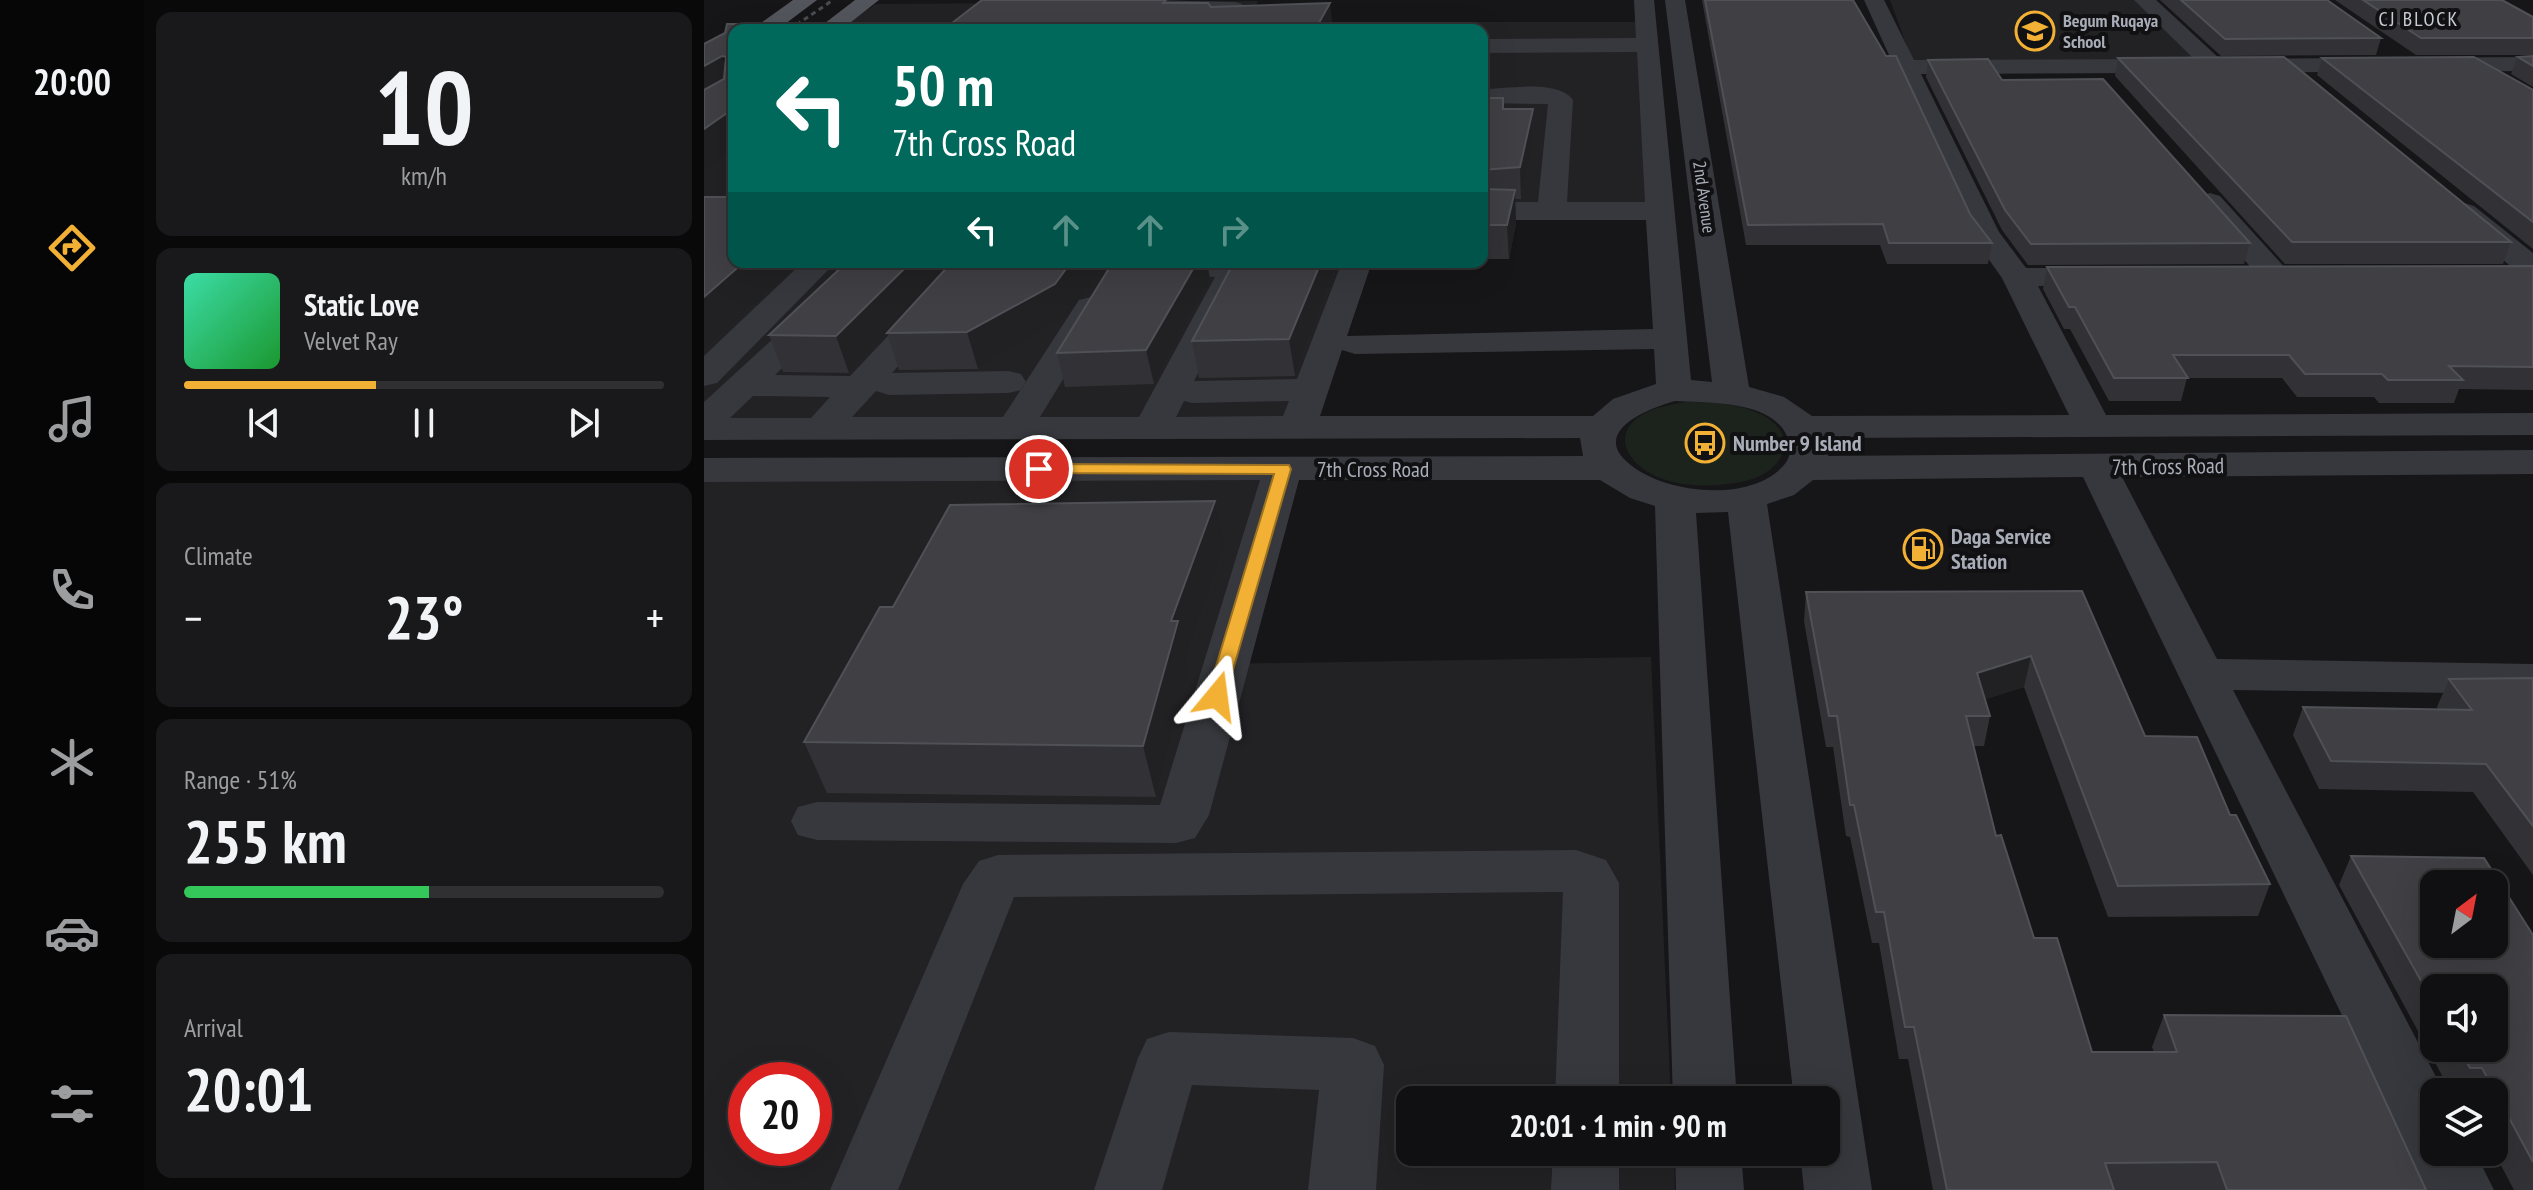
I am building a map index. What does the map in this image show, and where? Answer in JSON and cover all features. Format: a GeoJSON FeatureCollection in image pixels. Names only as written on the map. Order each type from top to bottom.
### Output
{"type":"FeatureCollection","features":[{"type":"Feature","properties":{"kind":"main road"},"geometry":{"type":"LineString","coordinates":[[771,24],[807,0]]}},
{"type":"Feature","properties":{"kind":"main road"},"geometry":{"type":"LineString","coordinates":[[835,24],[869,0]]}},
{"type":"Feature","properties":{"kind":"street","name":"2nd Avenue"},"geometry":{"type":"LineString","coordinates":[[1644,0],[1674,390]]}},
{"type":"Feature","properties":{"kind":"street","name":"2nd Avenue"},"geometry":{"type":"LineString","coordinates":[[1675,0],[1732,394]]}},
{"type":"Feature","properties":{"kind":"street"},"geometry":{"type":"LineString","coordinates":[[1874,0],[1985,233],[2017,277],[2202,674],[2420,1110]]}},
{"type":"Feature","properties":{"kind":"street"},"geometry":{"type":"LineString","coordinates":[[2144,0],[2214,65]]}},
{"type":"Feature","properties":{"kind":"street"},"geometry":{"type":"LineString","coordinates":[[1121,6],[1235,8],[1237,13],[1230,24]]}},
{"type":"Feature","properties":{"kind":"street"},"geometry":{"type":"LineString","coordinates":[[2374,40],[2409,64]]}},
{"type":"Feature","properties":{"kind":"street"},"geometry":{"type":"LineString","coordinates":[[1494,72],[1489,46],[1648,45]]}},
{"type":"Feature","properties":{"kind":"street"},"geometry":{"type":"LineString","coordinates":[[2474,64],[2508,85]]}},
{"type":"Feature","properties":{"kind":"street"},"geometry":{"type":"LineString","coordinates":[[1906,67],[2533,64]]}},
{"type":"Feature","properties":{"kind":"street"},"geometry":{"type":"LineString","coordinates":[[2286,65],[2320,93]]}},
{"type":"Feature","properties":{"kind":"street"},"geometry":{"type":"LineString","coordinates":[[2089,66],[2114,92]]}},
{"type":"Feature","properties":{"kind":"street"},"geometry":{"type":"LineString","coordinates":[[1488,96],[1550,96],[1561,100],[1552,211]]}},
{"type":"Feature","properties":{"kind":"street"},"geometry":{"type":"LineString","coordinates":[[2195,184],[2291,277],[2233,277]]}},
{"type":"Feature","properties":{"kind":"street"},"geometry":{"type":"LineString","coordinates":[[2438,191],[2533,269]]}},
{"type":"Feature","properties":{"kind":"street"},"geometry":{"type":"LineString","coordinates":[[1488,211],[1661,211]]}},
{"type":"Feature","properties":{"kind":"street"},"geometry":{"type":"LineString","coordinates":[[704,375],[815,268]]}},
{"type":"Feature","properties":{"kind":"street"},"geometry":{"type":"LineString","coordinates":[[704,422],[869,268]]}},
{"type":"Feature","properties":{"kind":"street"},"geometry":{"type":"LineString","coordinates":[[838,429],[970,268]]}},
{"type":"Feature","properties":{"kind":"street"},"geometry":{"type":"LineString","coordinates":[[874,385],[982,268]]}},
{"type":"Feature","properties":{"kind":"street"},"geometry":{"type":"LineString","coordinates":[[976,429],[1008,382],[1101,277],[1123,268]]}},
{"type":"Feature","properties":{"kind":"street"},"geometry":{"type":"LineString","coordinates":[[1165,428],[1233,269],[1207,268]]}},
{"type":"Feature","properties":{"kind":"street"},"geometry":{"type":"LineString","coordinates":[[1165,428],[1192,392],[1240,268]]}},
{"type":"Feature","properties":{"kind":"street"},"geometry":{"type":"LineString","coordinates":[[817,821],[1176,824],[1183,815],[1290,448],[1355,268]]}},
{"type":"Feature","properties":{"kind":"street"},"geometry":{"type":"LineString","coordinates":[[2488,276],[2533,276]]}},
{"type":"Feature","properties":{"kind":"street"},"geometry":{"type":"LineString","coordinates":[[1014,429],[1101,277]]}},
{"type":"Feature","properties":{"kind":"street"},"geometry":{"type":"LineString","coordinates":[[2017,277],[2132,277]]}},
{"type":"Feature","properties":{"kind":"street"},"geometry":{"type":"LineString","coordinates":[[704,336],[744,337]]}},
{"type":"Feature","properties":{"kind":"street"},"geometry":{"type":"LineString","coordinates":[[1355,344],[1670,339]]}},
{"type":"Feature","properties":{"kind":"street"},"geometry":{"type":"LineString","coordinates":[[743,385],[1008,382]]}},
{"type":"Feature","properties":{"kind":"street"},"geometry":{"type":"LineString","coordinates":[[1192,392],[1310,390]]}},
{"type":"Feature","properties":{"kind":"street"},"geometry":{"type":"LineString","coordinates":[[1674,390],[1732,394],[1764,402],[1804,427],[1811,452],[1803,468],[1778,488],[1746,498],[1707,502],[1675,499],[1640,489],[1610,468],[1599,455],[1603,427],[1613,415],[1637,402],[1674,390]]}},
{"type":"Feature","properties":{"kind":"street","name":"7th Cross Road"},"geometry":{"type":"LineString","coordinates":[[1803,468],[2095,446],[2533,424]]}},
{"type":"Feature","properties":{"kind":"street","name":"7th Cross Road"},"geometry":{"type":"LineString","coordinates":[[704,470],[1290,448],[1603,427]]}},
{"type":"Feature","properties":{"kind":"street","name":"7th Cross Road"},"geometry":{"type":"LineString","coordinates":[[1804,427],[2095,446],[2533,462]]}},
{"type":"Feature","properties":{"kind":"street","name":"7th Cross Road"},"geometry":{"type":"LineString","coordinates":[[704,429],[1165,428],[1290,448],[1610,468]]}},
{"type":"Feature","properties":{"kind":"street"},"geometry":{"type":"LineString","coordinates":[[1746,498],[1838,1190]]}},
{"type":"Feature","properties":{"kind":"street"},"geometry":{"type":"LineString","coordinates":[[1675,499],[1704,1086]]}},
{"type":"Feature","properties":{"kind":"street"},"geometry":{"type":"LineString","coordinates":[[2202,674],[2533,679]]}},
{"type":"Feature","properties":{"kind":"street"},"geometry":{"type":"LineString","coordinates":[[864,1190],[991,884],[998,876],[1576,871],[1587,875],[1591,883],[1587,1086]]}},
{"type":"Feature","properties":{"kind":"street"},"geometry":{"type":"LineString","coordinates":[[1128,1190],[1169,1058],[1353,1065],[1342,1190]]}},
{"type":"Feature","properties":{"kind":"street"},"geometry":{"type":"LineString","coordinates":[[1585,1190],[1586,1166]]}},
{"type":"Feature","properties":{"kind":"street"},"geometry":{"type":"LineString","coordinates":[[1709,1166],[1710,1190]]}},
{"type":"Feature","properties":{"kind":"street"},"geometry":{"type":"LineString","coordinates":[[2448,1166],[2460,1190]]}},
{"type":"Feature","properties":{"kind":"shaded area","name":"Begum Ruqaya School"},"geometry":{"type":"Polygon","coordinates":[[[1890,0],[2136,0],[2204,62],[1913,63],[1890,0]]]}},
{"type":"Feature","properties":{"kind":"shaded area"},"geometry":{"type":"Polygon","coordinates":[[[1258,1],[1250,22],[1637,22],[1651,217],[1488,217],[1488,24],[847,24],[876,4],[1258,1]]]}},
{"type":"Feature","properties":{"kind":"shaded area"},"geometry":{"type":"Polygon","coordinates":[[[728,108],[728,268],[1352,268],[1305,420],[704,421],[704,125],[728,108]]]}},
{"type":"Feature","properties":{"kind":"shaded area"},"geometry":{"type":"Polygon","coordinates":[[[1686,402],[1736,406],[1764,416],[1782,434],[1784,444],[1777,463],[1757,477],[1713,485],[1670,481],[1641,467],[1633,460],[1625,443],[1631,425],[1645,413],[1686,402]]]}},
{"type":"Feature","properties":{"kind":"shaded area"},"geometry":{"type":"Polygon","coordinates":[[[1271,475],[1216,664],[1651,657],[1670,1086],[1396,1086],[1396,1166],[1674,1166],[1675,1190],[704,1190],[704,476],[1271,475]]]}},
{"type":"Feature","properties":{"kind":"building"},"geometry":{"type":"Polygon","coordinates":[[[982,0],[1166,0],[1163,3],[1208,3],[1211,7],[1330,3],[1318,24],[951,24],[982,0]]]}},
{"type":"Feature","properties":{"kind":"building"},"geometry":{"type":"Polygon","coordinates":[[[1705,0],[1853,0],[1886,56],[1896,56],[1970,214],[1992,243],[1889,243],[1883,224],[1748,225],[1705,0]]]}},
{"type":"Feature","properties":{"kind":"building"},"geometry":{"type":"Polygon","coordinates":[[[2181,0],[2327,0],[2381,38],[2225,39],[2181,0]]]}},
{"type":"Feature","properties":{"kind":"building"},"geometry":{"type":"Polygon","coordinates":[[[2363,0],[2502,0],[2533,17],[2533,38],[2421,38],[2363,0]]]}},
{"type":"Feature","properties":{"kind":"building"},"geometry":{"type":"Polygon","coordinates":[[[728,24],[728,112],[704,129],[704,90],[724,79],[726,57],[722,56],[704,66],[704,44],[725,33],[728,24]]]}},
{"type":"Feature","properties":{"kind":"building"},"geometry":{"type":"Polygon","coordinates":[[[2533,56],[2533,66],[2518,57],[2533,56]]]}},
{"type":"Feature","properties":{"kind":"building"},"geometry":{"type":"Polygon","coordinates":[[[2284,57],[2511,242],[2292,242],[2118,58],[2284,57]]]}},
{"type":"Feature","properties":{"kind":"building"},"geometry":{"type":"Polygon","coordinates":[[[2474,57],[2533,90],[2533,222],[2322,58],[2474,57]]]}},
{"type":"Feature","properties":{"kind":"building"},"geometry":{"type":"Polygon","coordinates":[[[1988,59],[2002,80],[2103,79],[2250,243],[2031,244],[2005,210],[1928,60],[1988,59]]]}},
{"type":"Feature","properties":{"kind":"building"},"geometry":{"type":"Polygon","coordinates":[[[1488,98],[1503,98],[1503,109],[1533,109],[1520,167],[1488,170],[1488,98]]]}},
{"type":"Feature","properties":{"kind":"building"},"geometry":{"type":"Polygon","coordinates":[[[1488,189],[1515,190],[1507,225],[1488,225],[1488,189]]]}},
{"type":"Feature","properties":{"kind":"building"},"geometry":{"type":"Polygon","coordinates":[[[704,197],[728,197],[728,268],[737,268],[704,297],[704,197]]]}},
{"type":"Feature","properties":{"kind":"building"},"geometry":{"type":"Polygon","coordinates":[[[2533,266],[2533,367],[2449,366],[2463,380],[2388,380],[2382,374],[2305,374],[2289,355],[2173,355],[2188,378],[2114,378],[2075,307],[2069,307],[2047,267],[2533,266]]]}},
{"type":"Feature","properties":{"kind":"building"},"geometry":{"type":"Polygon","coordinates":[[[841,268],[905,268],[836,336],[769,335],[841,268]]]}},
{"type":"Feature","properties":{"kind":"building"},"geometry":{"type":"Polygon","coordinates":[[[947,268],[1067,268],[1055,284],[967,332],[887,333],[947,268]]]}},
{"type":"Feature","properties":{"kind":"building"},"geometry":{"type":"Polygon","coordinates":[[[1109,268],[1194,268],[1146,350],[1057,353],[1109,268]]]}},
{"type":"Feature","properties":{"kind":"building"},"geometry":{"type":"Polygon","coordinates":[[[1231,268],[1319,268],[1289,339],[1192,341],[1231,268]]]}},
{"type":"Feature","properties":{"kind":"building"},"geometry":{"type":"Polygon","coordinates":[[[1215,501],[1171,621],[1178,621],[1143,746],[804,742],[880,607],[893,607],[950,505],[1215,501]]]}},
{"type":"Feature","properties":{"kind":"building"},"geometry":{"type":"Polygon","coordinates":[[[2082,591],[2145,736],[2197,737],[2230,815],[2236,815],[2270,884],[2118,886],[2031,656],[1977,673],[1990,716],[1966,716],[1996,836],[2001,835],[2034,938],[2057,938],[2092,1052],[2177,1052],[2164,1015],[2346,1016],[2426,1190],[2227,1190],[2217,1162],[2105,1163],[2114,1190],[1947,1190],[1914,1027],[1905,1027],[1884,912],[1876,912],[1854,805],[1850,805],[1837,716],[1829,716],[1806,592],[2082,591]]]}},
{"type":"Feature","properties":{"kind":"building"},"geometry":{"type":"Polygon","coordinates":[[[2533,678],[2533,826],[2486,764],[2331,761],[2303,707],[2472,710],[2449,679],[2533,678]]]}},
{"type":"Feature","properties":{"kind":"building"},"geometry":{"type":"Polygon","coordinates":[[[2351,856],[2484,858],[2492,870],[2420,870],[2420,958],[2508,958],[2508,896],[2533,935],[2533,1162],[2508,1116],[2508,1078],[2487,1078],[2482,1068],[2470,1068],[2467,1062],[2508,1062],[2508,974],[2420,974],[2420,979],[2351,856]]]}},
{"type":"Feature","properties":{"kind":"railway"},"geometry":{"type":"LineString","coordinates":[[798,24],[833,0]]}},
{"type":"Feature","properties":{"kind":"place","name":"Begum Ruqaya School"},"geometry":{"type":"Point","coordinates":[2035,31]}},
{"type":"Feature","properties":{"kind":"place","name":"Number 9 Island"},"geometry":{"type":"Point","coordinates":[1705,443]}},
{"type":"Feature","properties":{"kind":"place","name":"Daga Service Station"},"geometry":{"type":"Point","coordinates":[1923,549]}},
{"type":"Feature","properties":{"kind":"district","name":"CJ BLOCK"},"geometry":{"type":"Point","coordinates":[2419,19]}},
{"type":"Feature","properties":{"kind":"route"},"geometry":{"type":"LineString","coordinates":[[1039,469],[1283,469],[1217,696]]}}]}
